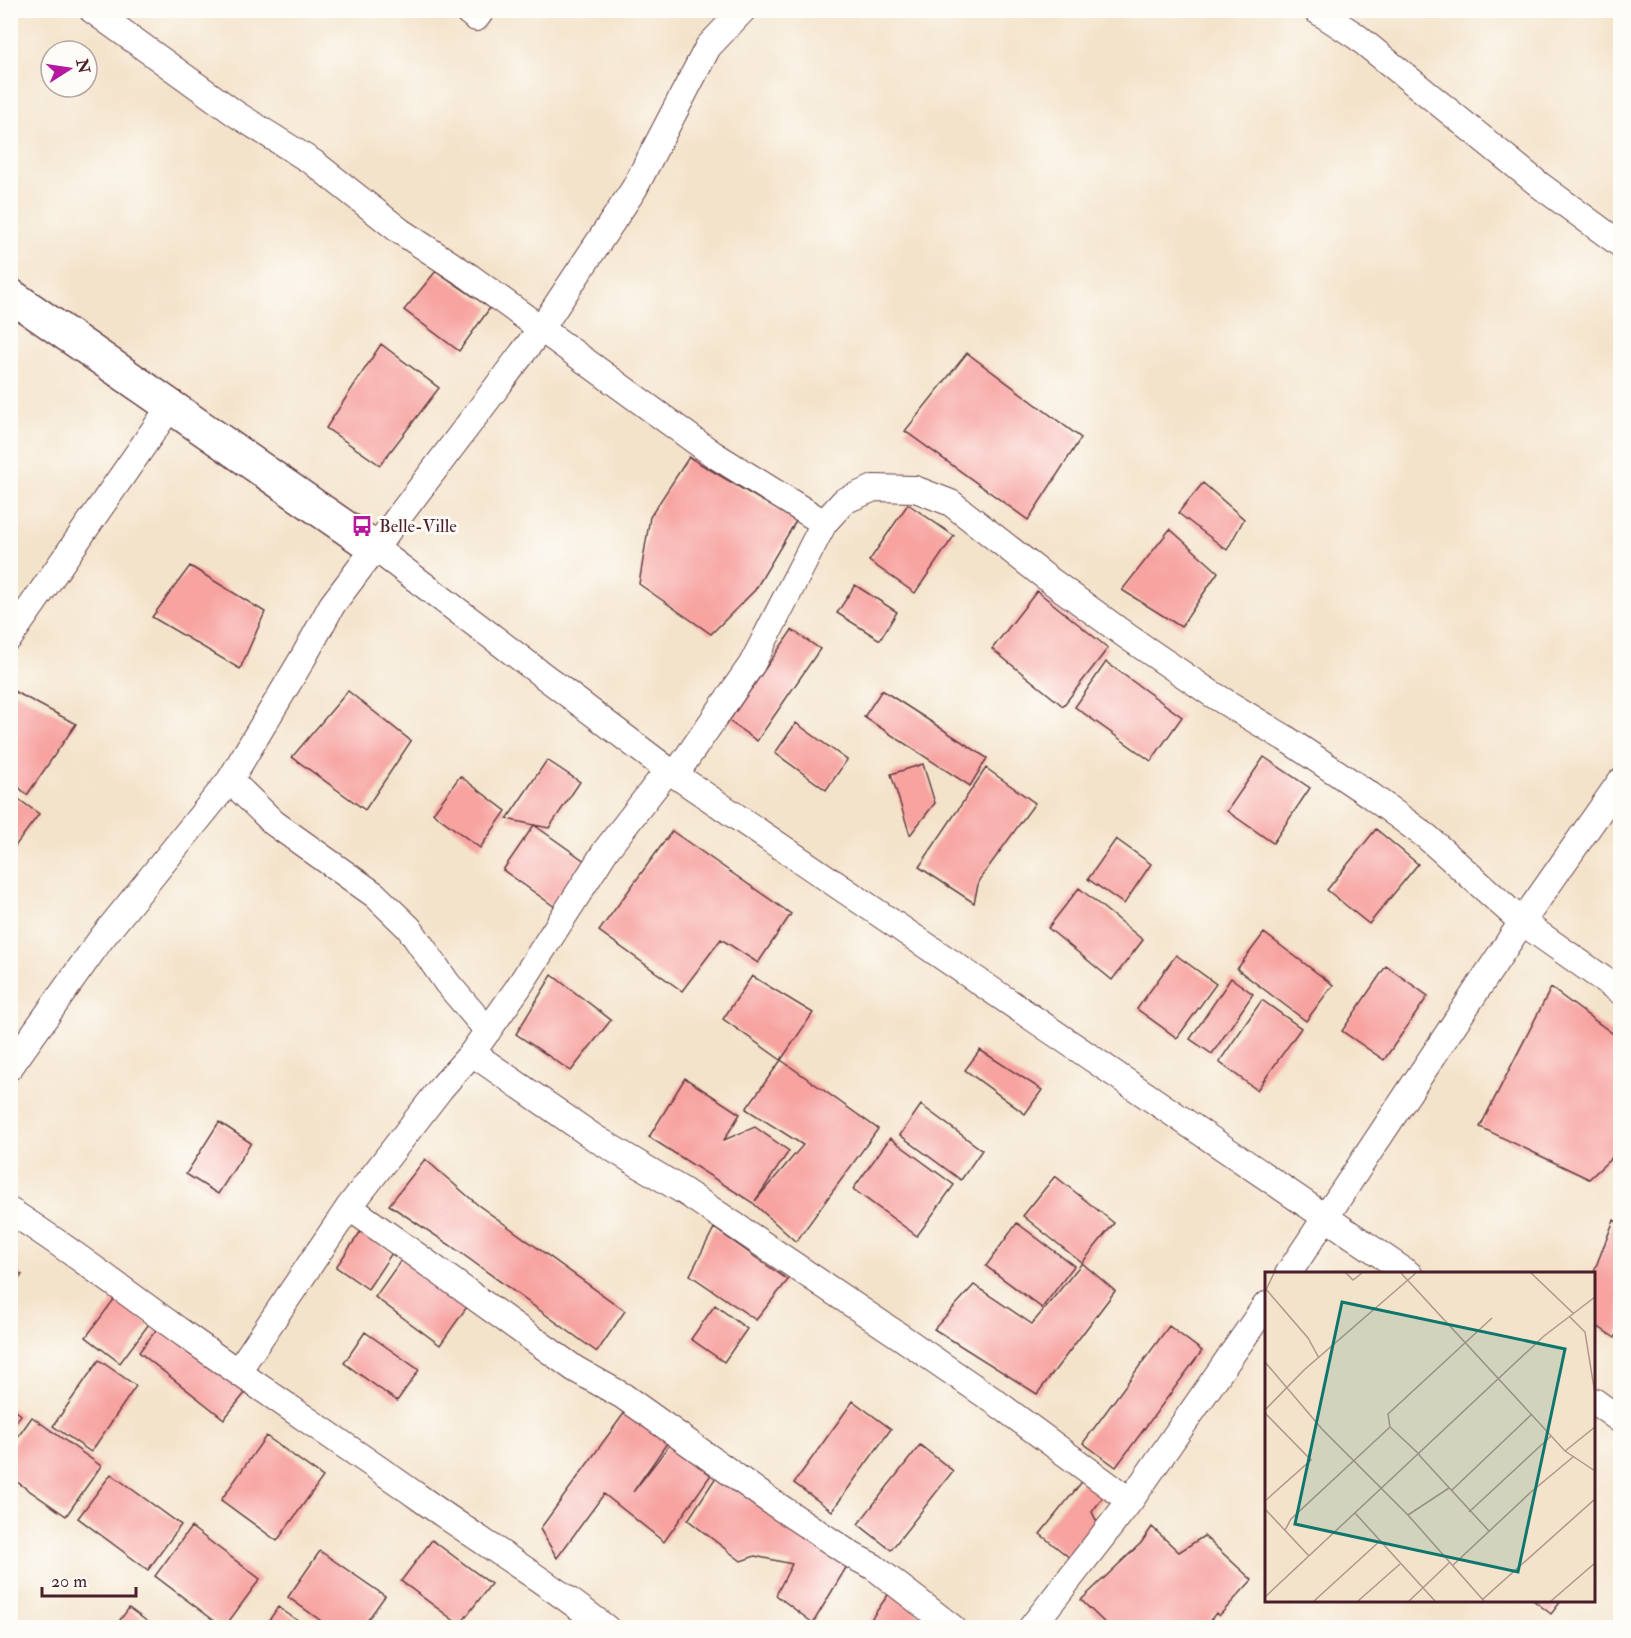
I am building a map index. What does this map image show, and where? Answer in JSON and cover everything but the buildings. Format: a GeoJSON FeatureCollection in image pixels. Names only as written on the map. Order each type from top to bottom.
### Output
{"type":"FeatureCollection","features":[{"type":"Feature","properties":{"kind":"street"},"geometry":{"type":"LineString","coordinates":[[93,10],[236,114],[314,163],[400,231],[470,277],[712,454],[824,524]]}},
{"type":"Feature","properties":{"kind":"street"},"geometry":{"type":"LineString","coordinates":[[466,10],[476,18],[482,10]]}},
{"type":"Feature","properties":{"kind":"street"},"geometry":{"type":"LineString","coordinates":[[10,1067],[101,939],[230,780],[332,605],[540,330],[634,189],[708,47],[743,10]]}},
{"type":"Feature","properties":{"kind":"street"},"geometry":{"type":"LineString","coordinates":[[1316,10],[1356,36],[1541,186],[1620,244]]}},
{"type":"Feature","properties":{"kind":"street"},"geometry":{"type":"LineString","coordinates":[[10,295],[375,548],[672,772],[1406,1272]]}},
{"type":"Feature","properties":{"kind":"street"},"geometry":{"type":"LineString","coordinates":[[13,630],[170,406]]}},
{"type":"Feature","properties":{"kind":"street"},"geometry":{"type":"LineString","coordinates":[[238,1371],[349,1207],[488,1031],[606,850],[672,772],[752,664],[824,524],[844,501],[874,488],[915,489],[951,504],[1128,637],[1212,694],[1285,738],[1370,795],[1427,837],[1522,922],[1620,991]]}},
{"type":"Feature","properties":{"kind":"street"},"geometry":{"type":"LineString","coordinates":[[230,780],[274,823],[375,895],[409,928],[447,983],[488,1031]]}},
{"type":"Feature","properties":{"kind":"street"},"geometry":{"type":"LineString","coordinates":[[1289,1272],[1522,922],[1620,782]]}},
{"type":"Feature","properties":{"kind":"street"},"geometry":{"type":"LineString","coordinates":[[472,1053],[595,1138],[685,1192],[897,1334],[997,1403],[1130,1501]]}},
{"type":"Feature","properties":{"kind":"street"},"geometry":{"type":"LineString","coordinates":[[349,1207],[575,1369],[622,1396],[766,1498],[852,1556],[874,1567],[953,1628]]}},
{"type":"Feature","properties":{"kind":"street"},"geometry":{"type":"LineString","coordinates":[[10,1211],[50,1236],[445,1516],[579,1606],[606,1628]]}},
{"type":"Feature","properties":{"kind":"street"},"geometry":{"type":"LineString","coordinates":[[1031,1628],[1130,1501],[1265,1306]]}},
{"type":"Feature","properties":{"kind":"street"},"geometry":{"type":"LineString","coordinates":[[1595,1402],[1620,1420]]}},
{"type":"Feature","properties":{"kind":"place","name":"Belle-Ville"},"geometry":{"type":"Point","coordinates":[362,526]}}]}
